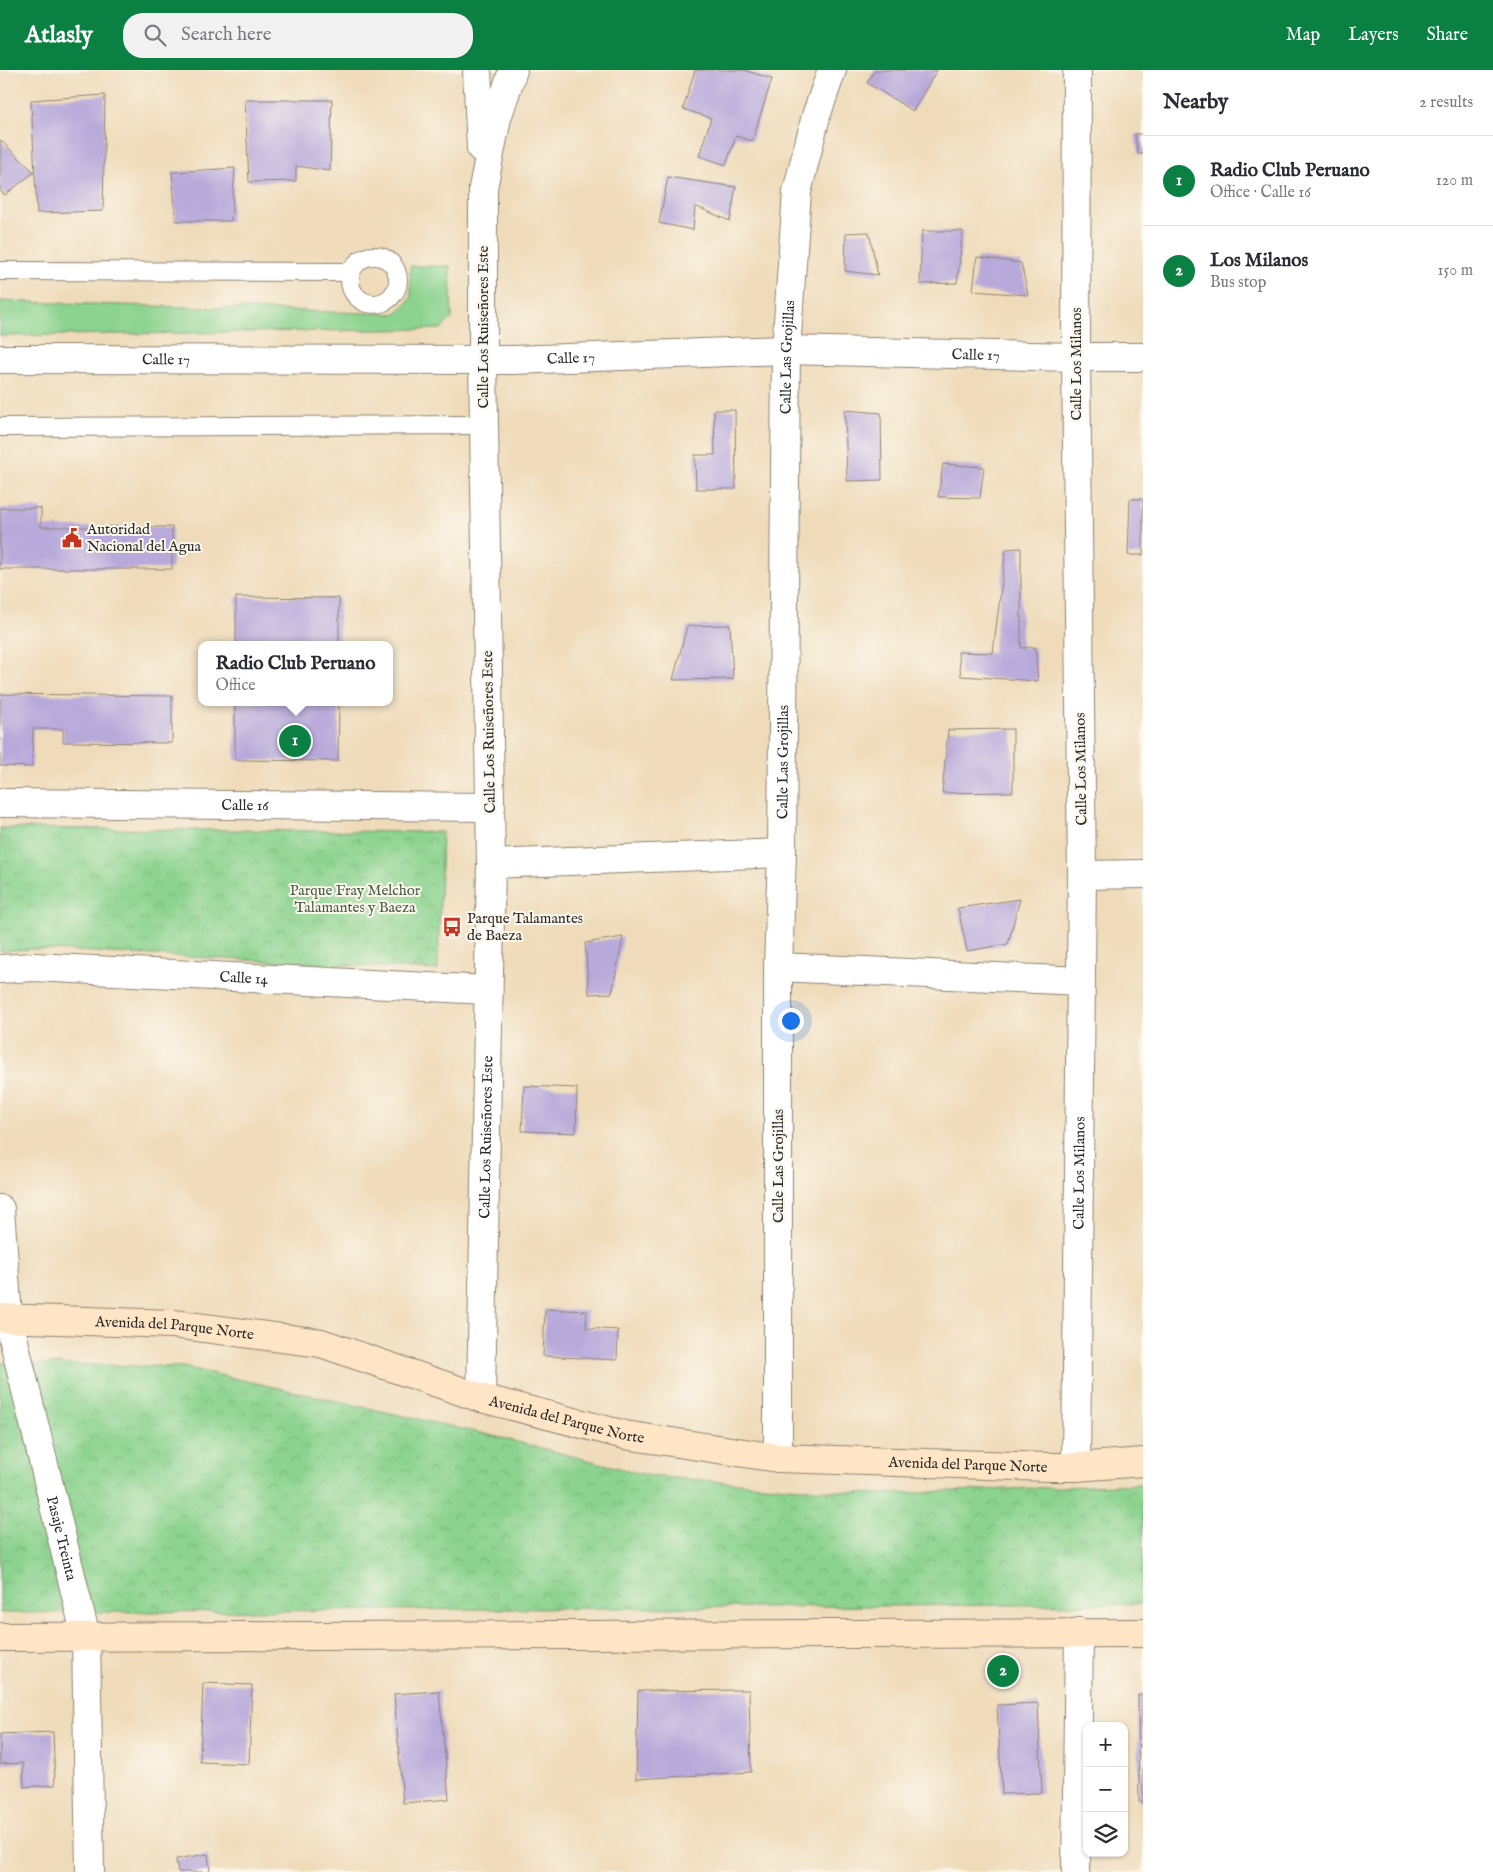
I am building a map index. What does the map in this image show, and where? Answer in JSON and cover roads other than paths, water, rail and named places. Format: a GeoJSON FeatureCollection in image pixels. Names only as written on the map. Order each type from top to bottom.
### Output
{"type":"FeatureCollection","features":[{"type":"Feature","properties":{"kind":"main road","name":"Avenida del Parque Norte"},"geometry":{"type":"LineString","coordinates":[[4,1318],[173,1324],[321,1344],[481,1398],[625,1435],[778,1458],[1076,1467],[1143,1462]]}},
{"type":"Feature","properties":{"kind":"main road"},"geometry":{"type":"LineString","coordinates":[[0,1637],[1079,1632],[1143,1634]]}},
{"type":"Feature","properties":{"kind":"street"},"geometry":{"type":"LineString","coordinates":[[477,70],[483,188]]}},
{"type":"Feature","properties":{"kind":"street","name":"Calle Los Ruiseñores Este"},"geometry":{"type":"LineString","coordinates":[[481,1398],[491,864],[483,360],[483,188],[497,118],[513,70]]}},
{"type":"Feature","properties":{"kind":"street","name":"Calle Las Grojillas"},"geometry":{"type":"LineString","coordinates":[[778,1458],[778,967],[782,853],[786,350],[797,192],[816,116],[832,70]]}},
{"type":"Feature","properties":{"kind":"street","name":"Calle Los Milanos"},"geometry":{"type":"LineString","coordinates":[[1076,1467],[1082,875],[1076,357],[1077,70]]}},
{"type":"Feature","properties":{"kind":"street","name":"Calle 17"},"geometry":{"type":"LineString","coordinates":[[0,359],[483,360],[786,350],[1076,357],[1143,356]]}},
{"type":"Feature","properties":{"kind":"street","name":"Calle 16"},"geometry":{"type":"LineString","coordinates":[[0,803],[491,807]]}},
{"type":"Feature","properties":{"kind":"street"},"geometry":{"type":"LineString","coordinates":[[491,864],[782,853]]}},
{"type":"Feature","properties":{"kind":"street"},"geometry":{"type":"LineString","coordinates":[[1082,875],[1143,874]]}},
{"type":"Feature","properties":{"kind":"street","name":"Calle 14"},"geometry":{"type":"LineString","coordinates":[[0,970],[34,967],[488,990]]}},
{"type":"Feature","properties":{"kind":"street"},"geometry":{"type":"LineString","coordinates":[[778,967],[1081,981]]}},
{"type":"Feature","properties":{"kind":"street","name":"Pasaje Treinta"},"geometry":{"type":"LineString","coordinates":[[0,1209],[4,1318],[86,1637],[90,1872]]}},
{"type":"Feature","properties":{"kind":"street"},"geometry":{"type":"LineString","coordinates":[[1076,1872],[1079,1632]]}},
{"type":"Feature","properties":{"kind":"lane"},"geometry":{"type":"LineString","coordinates":[[0,271],[351,272]]}},
{"type":"Feature","properties":{"kind":"lane"},"geometry":{"type":"LineString","coordinates":[[0,427],[484,425]]}},
{"type":"Feature","properties":{"kind":"place","name":"Autoridad Nacional del Agua"},"geometry":{"type":"Point","coordinates":[72,538]}},
{"type":"Feature","properties":{"kind":"place","name":"Radio Club Peruano"},"geometry":{"type":"Point","coordinates":[295,741]}},
{"type":"Feature","properties":{"kind":"place","name":"Parque Talamantes de Baeza"},"geometry":{"type":"Point","coordinates":[452,927]}},
{"type":"Feature","properties":{"kind":"place","name":"Los Milanos"},"geometry":{"type":"Point","coordinates":[1003,1671]}},
{"type":"Feature","properties":{"kind":"park label","name":"Parque Fray Melchor Talamantes y Baeza"},"geometry":{"type":"Point","coordinates":[355,898]}}]}
